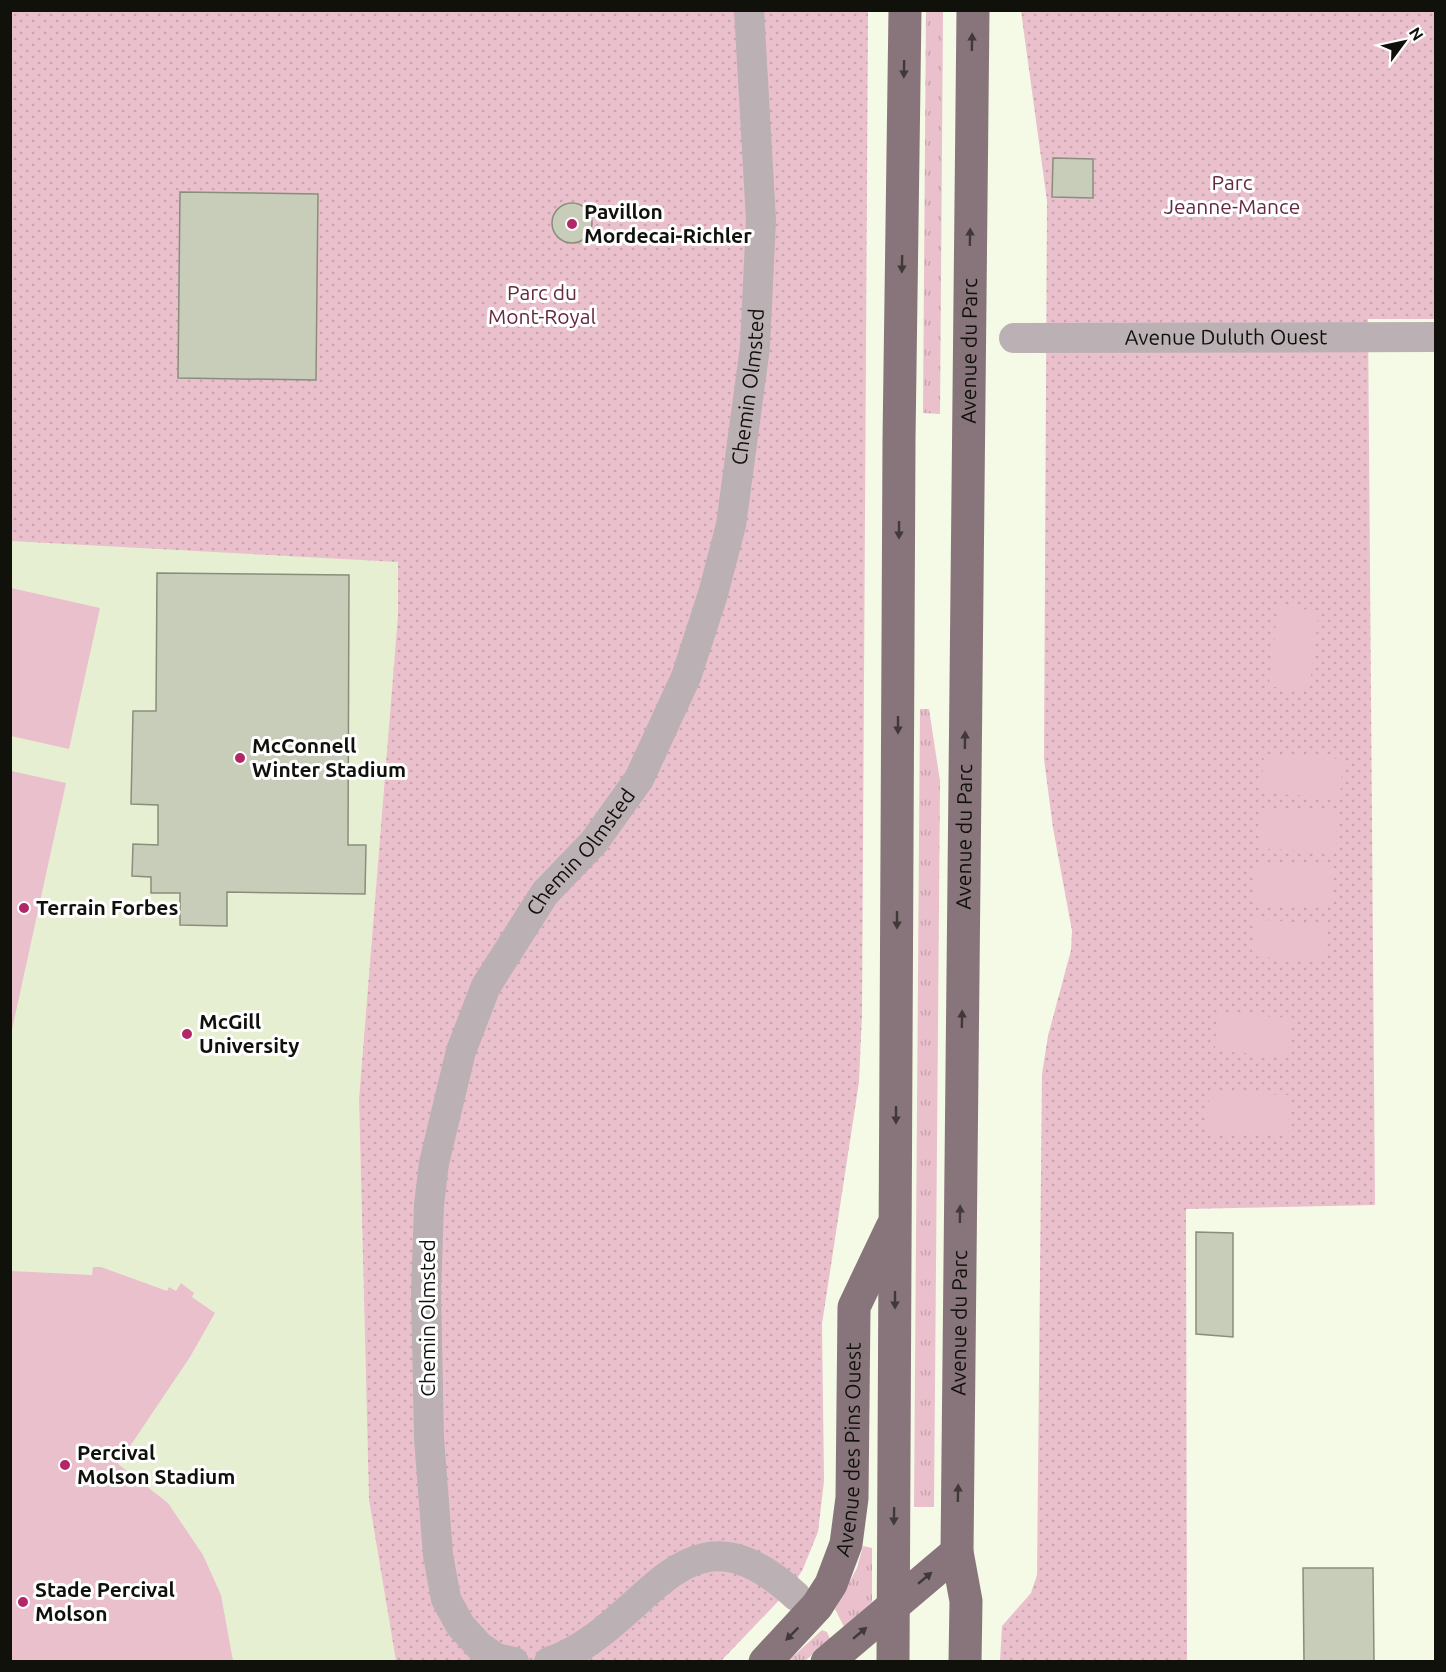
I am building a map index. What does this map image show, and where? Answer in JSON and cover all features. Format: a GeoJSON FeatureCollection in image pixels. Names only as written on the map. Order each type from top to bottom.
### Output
{"type":"FeatureCollection","features":[{"type":"Feature","properties":{"kind":"main road"},"geometry":{"type":"LineString","coordinates":[[892,1662],[899,440],[905,10]]}},
{"type":"Feature","properties":{"kind":"main road","name":"Avenue du Parc"},"geometry":{"type":"LineString","coordinates":[[965,1662],[966,1601],[957,1552],[973,10]]}},
{"type":"Feature","properties":{"kind":"main road","name":"Avenue des Pins Ouest"},"geometry":{"type":"LineString","coordinates":[[765,1662],[817,1606],[831,1584],[846,1544],[852,1498],[854,1306],[896,1220]]}},
{"type":"Feature","properties":{"kind":"main road"},"geometry":{"type":"LineString","coordinates":[[826,1662],[957,1552]]}},
{"type":"Feature","properties":{"kind":"street","name":"Chemin Olmsted"},"geometry":{"type":"LineString","coordinates":[[514,1662],[496,1658],[479,1646],[460,1625],[446,1599],[438,1555],[429,1438],[426,1293],[429,1205],[434,1163],[461,1051],[486,986],[545,893],[594,842],[639,779],[686,677],[713,594],[731,525],[755,347],[761,220],[748,10]]}},
{"type":"Feature","properties":{"kind":"street","name":"Avenue Duluth Ouest"},"geometry":{"type":"LineString","coordinates":[[1014,338],[1436,337]]}},
{"type":"Feature","properties":{"kind":"street"},"geometry":{"type":"LineString","coordinates":[[549,1662],[573,1653],[593,1641],[666,1576],[688,1562],[718,1554],[729,1555],[768,1573],[796,1596]]}},
{"type":"Feature","properties":{"kind":"shaded area","name":"McGill University"},"geometry":{"type":"Polygon","coordinates":[[[11,538],[403,557],[359,1099],[369,1500],[396,1661],[11,1662],[11,538]]]}},
{"type":"Feature","properties":{"kind":"green space","name":"Parc du Mont-Royal"},"geometry":{"type":"Polygon","coordinates":[[[10,11],[868,11],[862,1014],[859,1082],[822,1324],[824,1481],[818,1532],[802,1571],[789,1590],[721,1661],[396,1661],[369,1500],[359,1099],[398,615],[398,562],[11,541],[10,11]]]}},
{"type":"Feature","properties":{"kind":"green space"},"geometry":{"type":"Polygon","coordinates":[[[926,11],[943,11],[940,414],[923,413],[926,11]]]}},
{"type":"Feature","properties":{"kind":"green space","name":"Parc Jeanne-Mance"},"geometry":{"type":"Polygon","coordinates":[[[1021,11],[1435,11],[1435,319],[1368,319],[1375,1205],[1186,1209],[1187,1661],[1000,1662],[1002,1626],[1031,1593],[1037,1575],[1042,1074],[1048,1036],[1071,950],[1072,931],[1053,828],[1044,759],[1047,201],[1021,11]]]}},
{"type":"Feature","properties":{"kind":"green space"},"geometry":{"type":"Polygon","coordinates":[[[11,588],[100,608],[69,749],[11,736],[11,588]]]}},
{"type":"Feature","properties":{"kind":"green space"},"geometry":{"type":"Polygon","coordinates":[[[1278,606],[1319,611],[1309,691],[1269,686],[1278,606]]]}},
{"type":"Feature","properties":{"kind":"green space"},"geometry":{"type":"Polygon","coordinates":[[[920,709],[929,709],[940,781],[934,1507],[914,1507],[920,709]]]}},
{"type":"Feature","properties":{"kind":"green space"},"geometry":{"type":"Polygon","coordinates":[[[1264,754],[1343,759],[1340,798],[1261,793],[1264,754]]]}},
{"type":"Feature","properties":{"kind":"green space","name":"Terrain Forbes"},"geometry":{"type":"Polygon","coordinates":[[[10,771],[66,783],[11,1034],[10,771]]]}},
{"type":"Feature","properties":{"kind":"green space"},"geometry":{"type":"Polygon","coordinates":[[[1259,808],[1337,811],[1336,851],[1258,849],[1259,808]]]}},
{"type":"Feature","properties":{"kind":"green space"},"geometry":{"type":"Polygon","coordinates":[[[1254,863],[1334,865],[1333,905],[1253,904],[1254,863]]]}},
{"type":"Feature","properties":{"kind":"green space"},"geometry":{"type":"Polygon","coordinates":[[[1254,919],[1327,925],[1324,962],[1252,956],[1254,919]]]}},
{"type":"Feature","properties":{"kind":"green space"},"geometry":{"type":"Polygon","coordinates":[[[1217,1013],[1291,1018],[1288,1056],[1215,1051],[1217,1013]]]}},
{"type":"Feature","properties":{"kind":"green space"},"geometry":{"type":"Polygon","coordinates":[[[1209,1092],[1289,1095],[1288,1136],[1207,1133],[1209,1092]]]}},
{"type":"Feature","properties":{"kind":"green space","name":"Percival Molson Stadium"},"geometry":{"type":"Polygon","coordinates":[[[93,1267],[101,1267],[167,1291],[169,1287],[176,1291],[181,1283],[194,1293],[192,1297],[215,1313],[190,1357],[118,1464],[168,1503],[203,1555],[221,1595],[233,1661],[11,1661],[11,1271],[92,1275],[93,1267]]]}},
{"type":"Feature","properties":{"kind":"green space"},"geometry":{"type":"Polygon","coordinates":[[[863,1546],[872,1548],[872,1602],[844,1627],[835,1609],[857,1568],[863,1546]]]}},
{"type":"Feature","properties":{"kind":"green space"},"geometry":{"type":"Polygon","coordinates":[[[822,1630],[827,1632],[830,1639],[805,1661],[787,1662],[822,1630]]]}},
{"type":"Feature","properties":{"kind":"building"},"geometry":{"type":"Polygon","coordinates":[[[1053,158],[1093,159],[1093,198],[1052,197],[1053,158]]]}},
{"type":"Feature","properties":{"kind":"building"},"geometry":{"type":"Polygon","coordinates":[[[180,192],[318,194],[316,380],[178,378],[180,192]]]}},
{"type":"Feature","properties":{"kind":"building","name":"Pavillon Mordecai-Richler"},"geometry":{"type":"Polygon","coordinates":[[[572,203],[580,204],[586,209],[591,215],[591,231],[586,237],[580,242],[572,243],[564,242],[558,237],[553,231],[552,223],[553,215],[558,209],[564,204],[572,203]]]}},
{"type":"Feature","properties":{"kind":"building","name":"McConnell Winter Stadium"},"geometry":{"type":"Polygon","coordinates":[[[157,573],[349,575],[348,845],[366,845],[365,894],[227,892],[227,926],[180,925],[180,893],[151,893],[151,877],[132,876],[133,844],[158,845],[158,805],[131,804],[133,711],[156,711],[157,573]]]}},
{"type":"Feature","properties":{"kind":"building"},"geometry":{"type":"Polygon","coordinates":[[[1196,1232],[1233,1233],[1233,1337],[1196,1334],[1196,1232]]]}},
{"type":"Feature","properties":{"kind":"building"},"geometry":{"type":"Polygon","coordinates":[[[1303,1568],[1373,1568],[1374,1662],[1304,1662],[1303,1568]]]}},
{"type":"Feature","properties":{"kind":"place","name":"Pavillon Mordecai-Richler"},"geometry":{"type":"Point","coordinates":[572,224]}},
{"type":"Feature","properties":{"kind":"place","name":"McConnell Winter Stadium"},"geometry":{"type":"Point","coordinates":[240,758]}},
{"type":"Feature","properties":{"kind":"place","name":"Terrain Forbes"},"geometry":{"type":"Point","coordinates":[24,908]}},
{"type":"Feature","properties":{"kind":"place","name":"McGill University"},"geometry":{"type":"Point","coordinates":[187,1034]}},
{"type":"Feature","properties":{"kind":"place","name":"Percival Molson Stadium"},"geometry":{"type":"Point","coordinates":[65,1465]}},
{"type":"Feature","properties":{"kind":"place","name":"Stade Percival Molson"},"geometry":{"type":"Point","coordinates":[23,1602]}}]}
